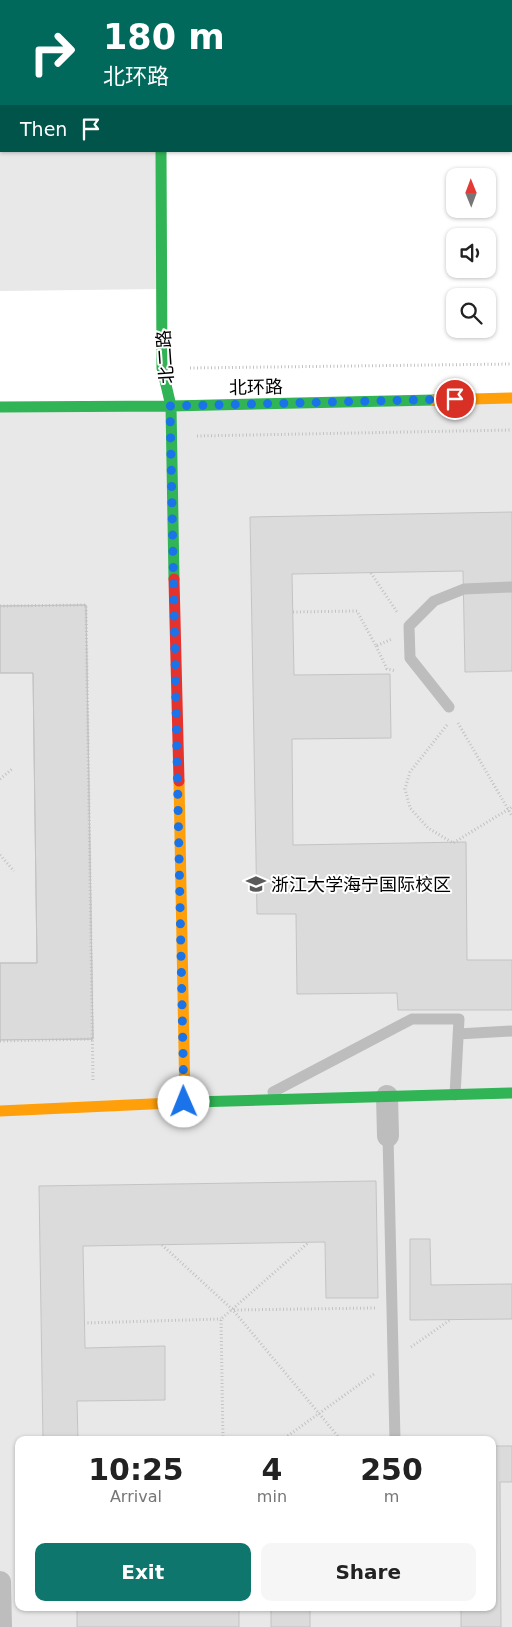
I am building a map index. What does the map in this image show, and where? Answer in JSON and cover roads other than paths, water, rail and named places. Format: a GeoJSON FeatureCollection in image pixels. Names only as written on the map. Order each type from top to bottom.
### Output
{"type":"FeatureCollection","features":[{"type":"Feature","properties":{"kind":"street","name":"北二路"},"geometry":{"type":"LineString","coordinates":[[161,152],[162,368],[170,406],[171,436],[184,1102]]}},
{"type":"Feature","properties":{"kind":"street","name":"北环路"},"geometry":{"type":"LineString","coordinates":[[0,407],[170,406],[512,398]]}},
{"type":"Feature","properties":{"kind":"street"},"geometry":{"type":"LineString","coordinates":[[0,1111],[184,1102],[512,1093]]}},
{"type":"Feature","properties":{"kind":"street"},"geometry":{"type":"LineString","coordinates":[[387,1096],[388,1136]]}},
{"type":"Feature","properties":{"kind":"street"},"geometry":{"type":"LineString","coordinates":[[0,1582],[1,1627]]}},
{"type":"Feature","properties":{"kind":"lane"},"geometry":{"type":"LineString","coordinates":[[452,711],[410,658],[409,626],[434,601],[464,589],[512,588]]}},
{"type":"Feature","properties":{"kind":"lane"},"geometry":{"type":"LineString","coordinates":[[258,1100],[412,1019],[459,1019],[455,1095]]}},
{"type":"Feature","properties":{"kind":"lane"},"geometry":{"type":"LineString","coordinates":[[458,1034],[512,1031]]}},
{"type":"Feature","properties":{"kind":"lane"},"geometry":{"type":"LineString","coordinates":[[388,1136],[395,1436]]}},
{"type":"Feature","properties":{"kind":"place","name":"浙江大学海宁国际校区"},"geometry":{"type":"Point","coordinates":[256,884]}}]}
